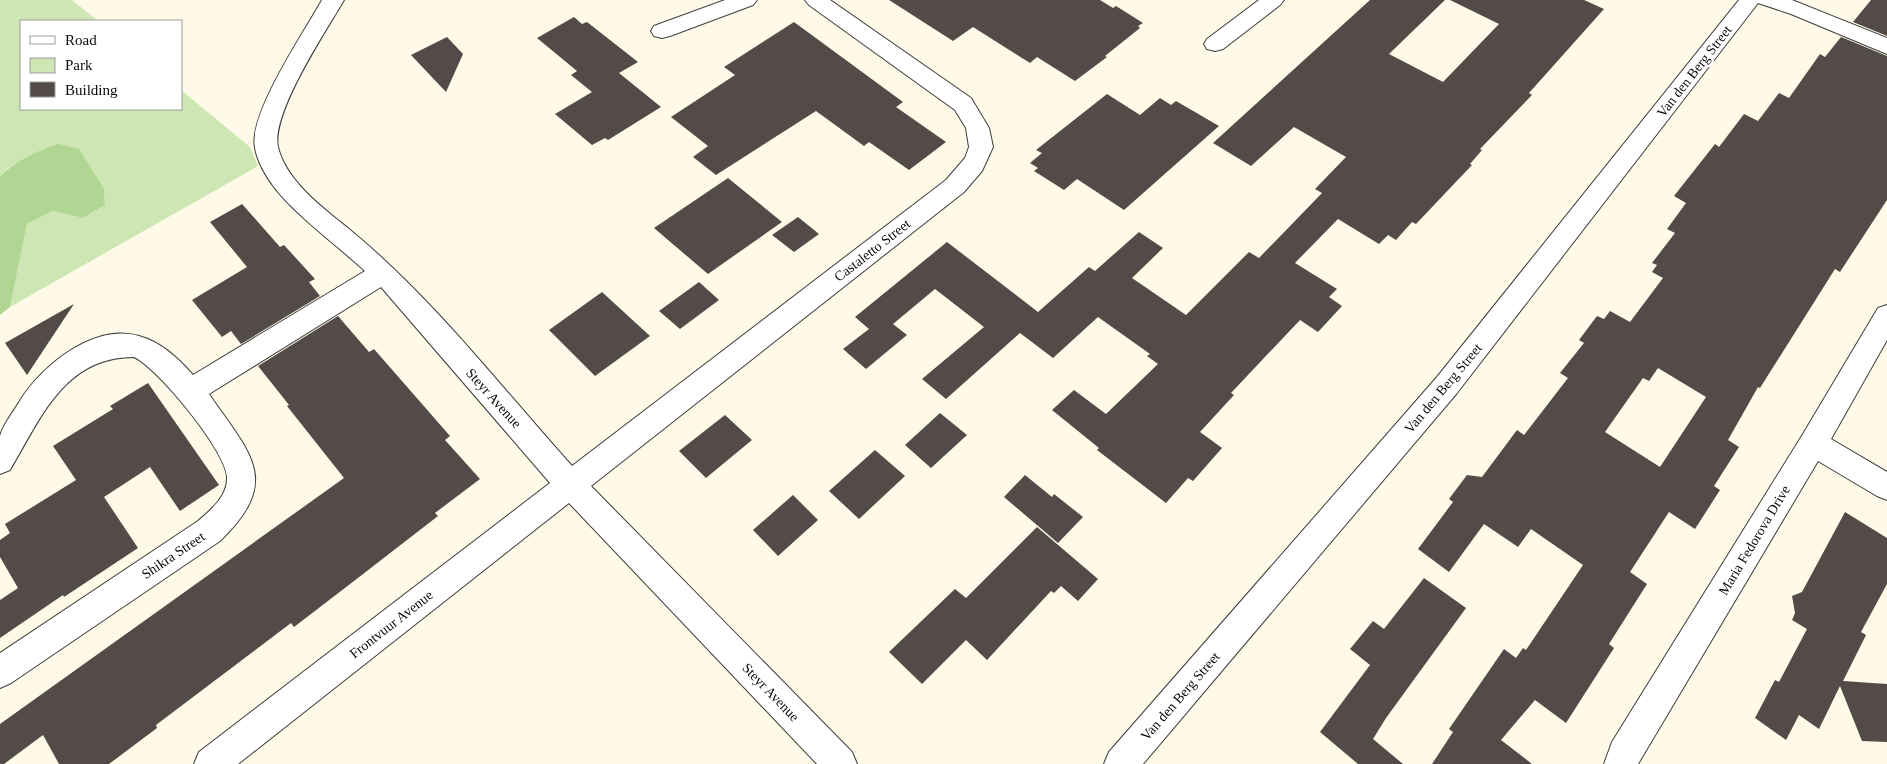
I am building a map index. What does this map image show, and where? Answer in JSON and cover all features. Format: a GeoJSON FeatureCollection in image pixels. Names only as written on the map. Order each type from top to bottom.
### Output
{"type":"FeatureCollection","features":[{"type":"Feature","properties":{"kind":"street","name":"Steyr Avenue"},"geometry":{"type":"LineString","coordinates":[[333,0],[276,103],[268,126],[265,145],[273,165],[288,188],[383,273],[570,484],[840,764]]}},
{"type":"Feature","properties":{"kind":"street"},"geometry":{"type":"LineString","coordinates":[[662,31],[746,0]]}},
{"type":"Feature","properties":{"kind":"street","name":"Castaletto Street"},"geometry":{"type":"LineString","coordinates":[[570,484],[955,186],[974,165],[982,147],[977,124],[962,104],[816,0]]}},
{"type":"Feature","properties":{"kind":"street"},"geometry":{"type":"LineString","coordinates":[[1215,44],[1273,0]]}},
{"type":"Feature","properties":{"kind":"street","name":"Van den Berg Street"},"geometry":{"type":"LineString","coordinates":[[1121,764],[1447,385],[1750,0]]}},
{"type":"Feature","properties":{"kind":"street"},"geometry":{"type":"LineString","coordinates":[[1767,0],[1799,9],[1887,47]]}},
{"type":"Feature","properties":{"kind":"street"},"geometry":{"type":"LineString","coordinates":[[191,391],[383,273]]}},
{"type":"Feature","properties":{"kind":"street","name":"Maria Fedorova Drive"},"geometry":{"type":"LineString","coordinates":[[1621,764],[1624,754],[1813,443],[1887,316]]}},
{"type":"Feature","properties":{"kind":"street","name":"Shikra Street"},"geometry":{"type":"LineString","coordinates":[[0,460],[43,392],[59,373],[84,354],[111,346],[138,346],[156,357],[191,391],[235,459],[242,476],[240,494],[227,515],[210,531],[0,672]]}},
{"type":"Feature","properties":{"kind":"street"},"geometry":{"type":"LineString","coordinates":[[1813,443],[1887,487]]}},
{"type":"Feature","properties":{"kind":"street","name":"Frontvuur Avenue"},"geometry":{"type":"LineString","coordinates":[[211,764],[570,484]]}},
{"type":"Feature","properties":{"kind":"green space"},"geometry":{"type":"Polygon","coordinates":[[[0,0],[72,0],[97,20],[20,20],[20,110],[182,110],[182,91],[250,147],[258,166],[10,307],[27,224],[53,211],[83,218],[105,205],[104,189],[45,148],[7,169],[0,176],[0,0]]]}},
{"type":"Feature","properties":{"kind":"green space"},"geometry":{"type":"Polygon","coordinates":[[[58,144],[79,149],[104,189],[105,205],[83,218],[53,211],[27,224],[10,307],[0,315],[0,176],[27,157],[58,144]]]}},
{"type":"Feature","properties":{"kind":"building"},"geometry":{"type":"Polygon","coordinates":[[[889,0],[1100,0],[1113,8],[1116,6],[1143,23],[1138,26],[1140,28],[1105,56],[1107,57],[1075,81],[1037,57],[1030,63],[973,27],[953,41],[889,0]]]}},
{"type":"Feature","properties":{"kind":"building"},"geometry":{"type":"Polygon","coordinates":[[[1370,0],[1445,0],[1389,54],[1443,82],[1499,24],[1450,0],[1584,0],[1604,9],[1529,93],[1532,95],[1480,149],[1482,150],[1470,164],[1472,165],[1416,224],[1412,222],[1396,240],[1388,235],[1379,244],[1338,219],[1295,263],[1337,289],[1329,297],[1342,306],[1318,332],[1300,320],[1231,393],[1234,395],[1200,432],[1222,448],[1193,481],[1188,478],[1166,503],[1097,450],[1099,448],[1052,410],[1074,390],[1106,414],[1158,364],[1147,356],[1150,354],[1098,317],[1053,358],[1020,333],[946,399],[922,379],[984,327],[935,289],[893,324],[907,335],[866,369],[843,349],[869,329],[855,317],[947,242],[1038,312],[1089,267],[1095,271],[1139,232],[1163,248],[1132,278],[1186,315],[1249,252],[1259,258],[1322,193],[1315,189],[1346,157],[1294,127],[1251,166],[1213,143],[1370,0]]]}},
{"type":"Feature","properties":{"kind":"building"},"geometry":{"type":"Polygon","coordinates":[[[1871,0],[1887,0],[1887,36],[1853,22],[1871,0]]]}},
{"type":"Feature","properties":{"kind":"building"},"geometry":{"type":"Polygon","coordinates":[[[574,17],[582,24],[587,22],[638,62],[619,73],[661,107],[608,140],[605,138],[592,145],[555,114],[592,92],[571,75],[577,71],[537,38],[574,17]]]}},
{"type":"Feature","properties":{"kind":"building"},"geometry":{"type":"Polygon","coordinates":[[[794,22],[903,102],[896,107],[946,142],[909,170],[869,142],[864,146],[816,111],[716,175],[693,157],[708,146],[671,117],[735,75],[724,67],[794,22]]]}},
{"type":"Feature","properties":{"kind":"building"},"geometry":{"type":"Polygon","coordinates":[[[447,37],[463,54],[446,92],[411,55],[447,37]]]}},
{"type":"Feature","properties":{"kind":"building"},"geometry":{"type":"Polygon","coordinates":[[[1841,37],[1887,56],[1887,200],[1840,272],[1835,269],[1760,388],[1758,387],[1728,440],[1739,447],[1714,486],[1720,490],[1695,529],[1669,512],[1630,572],[1647,584],[1609,644],[1614,648],[1566,723],[1535,700],[1501,740],[1532,764],[1432,764],[1453,732],[1449,729],[1504,649],[1516,658],[1523,648],[1526,650],[1583,565],[1531,529],[1518,547],[1484,524],[1449,572],[1418,549],[1453,502],[1449,499],[1467,475],[1482,477],[1517,430],[1524,435],[1568,378],[1560,373],[1584,343],[1579,340],[1597,316],[1604,319],[1610,311],[1630,322],[1663,278],[1652,272],[1657,265],[1652,263],[1675,233],[1667,229],[1686,203],[1674,196],[1715,144],[1719,147],[1744,114],[1758,121],[1779,93],[1789,98],[1820,54],[1825,57],[1841,37]],[[1658,368],[1649,381],[1643,378],[1605,432],[1660,467],[1706,397],[1658,368]]]}},
{"type":"Feature","properties":{"kind":"building"},"geometry":{"type":"Polygon","coordinates":[[[1107,94],[1140,115],[1160,98],[1171,105],[1176,101],[1219,126],[1124,210],[1077,179],[1064,190],[1034,171],[1038,168],[1030,163],[1042,153],[1036,150],[1107,94]]]}},
{"type":"Feature","properties":{"kind":"building"},"geometry":{"type":"Polygon","coordinates":[[[728,178],[782,222],[708,274],[654,228],[728,178]]]}},
{"type":"Feature","properties":{"kind":"building"},"geometry":{"type":"Polygon","coordinates":[[[242,204],[280,247],[284,245],[315,279],[309,282],[320,296],[241,344],[231,331],[222,337],[192,300],[247,267],[210,222],[242,204]]]}},
{"type":"Feature","properties":{"kind":"building"},"geometry":{"type":"Polygon","coordinates":[[[798,217],[819,234],[794,252],[772,235],[798,217]]]}},
{"type":"Feature","properties":{"kind":"building"},"geometry":{"type":"Polygon","coordinates":[[[699,282],[719,300],[680,329],[659,311],[699,282]]]}},
{"type":"Feature","properties":{"kind":"building"},"geometry":{"type":"Polygon","coordinates":[[[602,292],[650,336],[595,376],[549,330],[602,292]]]}},
{"type":"Feature","properties":{"kind":"building"},"geometry":{"type":"Polygon","coordinates":[[[74,304],[27,375],[5,343],[74,304]]]}},
{"type":"Feature","properties":{"kind":"building"},"geometry":{"type":"Polygon","coordinates":[[[338,316],[369,352],[374,349],[450,436],[445,440],[480,479],[435,513],[438,516],[354,581],[294,627],[291,623],[156,725],[157,728],[109,764],[59,764],[43,735],[4,764],[0,764],[0,724],[344,478],[258,366],[338,316]]]}},
{"type":"Feature","properties":{"kind":"building"},"geometry":{"type":"Polygon","coordinates":[[[148,383],[219,485],[180,511],[150,467],[104,497],[138,548],[64,597],[63,595],[0,638],[0,600],[18,588],[0,557],[0,540],[10,533],[5,524],[76,480],[53,446],[113,409],[110,406],[148,383]]]}},
{"type":"Feature","properties":{"kind":"building"},"geometry":{"type":"Polygon","coordinates":[[[940,413],[967,435],[931,468],[905,445],[940,413]]]}},
{"type":"Feature","properties":{"kind":"building"},"geometry":{"type":"Polygon","coordinates":[[[725,415],[752,440],[706,478],[679,451],[725,415]]]}},
{"type":"Feature","properties":{"kind":"building"},"geometry":{"type":"Polygon","coordinates":[[[875,450],[905,476],[859,519],[829,491],[875,450]]]}},
{"type":"Feature","properties":{"kind":"building"},"geometry":{"type":"Polygon","coordinates":[[[1025,475],[1052,497],[1054,494],[1083,517],[1058,543],[1004,497],[1025,475]]]}},
{"type":"Feature","properties":{"kind":"building"},"geometry":{"type":"Polygon","coordinates":[[[793,495],[818,520],[778,556],[753,530],[793,495]]]}},
{"type":"Feature","properties":{"kind":"building"},"geometry":{"type":"Polygon","coordinates":[[[1845,512],[1887,538],[1887,584],[1861,632],[1866,635],[1843,681],[1887,684],[1887,742],[1862,741],[1840,686],[1819,729],[1799,715],[1786,740],[1755,718],[1775,680],[1779,682],[1807,629],[1792,620],[1795,613],[1792,596],[1802,592],[1845,512]]]}},
{"type":"Feature","properties":{"kind":"building"},"geometry":{"type":"Polygon","coordinates":[[[1037,527],[1098,579],[1078,601],[1061,586],[1054,593],[1051,591],[987,660],[966,640],[922,684],[889,652],[955,589],[966,598],[1037,527]]]}},
{"type":"Feature","properties":{"kind":"building"},"geometry":{"type":"Polygon","coordinates":[[[1424,578],[1466,608],[1386,718],[1373,739],[1403,764],[1358,764],[1320,732],[1370,665],[1350,649],[1373,621],[1384,629],[1424,578]]]}}]}
